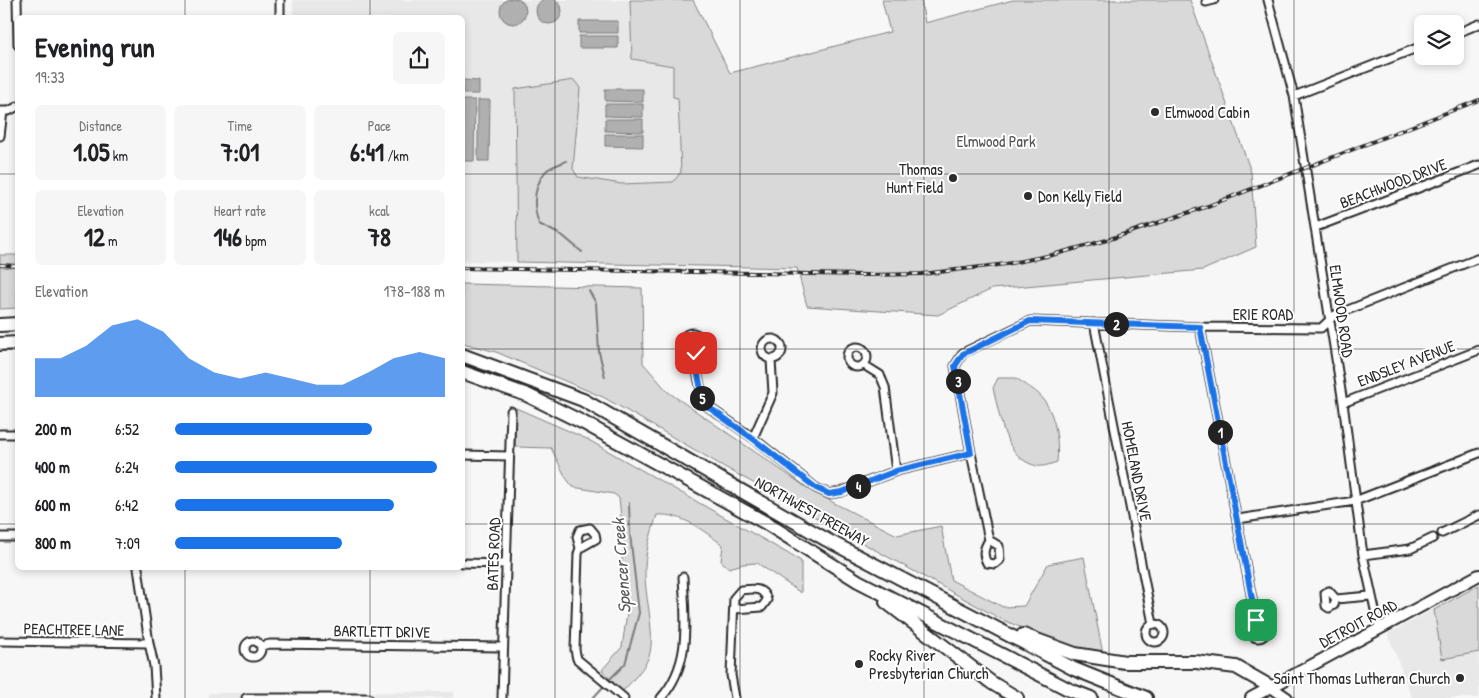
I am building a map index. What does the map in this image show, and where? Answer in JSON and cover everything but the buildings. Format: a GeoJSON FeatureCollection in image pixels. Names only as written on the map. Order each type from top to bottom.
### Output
{"type":"FeatureCollection","features":[{"type":"Feature","properties":{"kind":"highway"},"geometry":{"type":"LineString","coordinates":[[0,325],[15,324]]}},
{"type":"Feature","properties":{"kind":"highway"},"geometry":{"type":"LineString","coordinates":[[0,344],[15,342]]}},
{"type":"Feature","properties":{"kind":"highway","name":"NORTHWEST FREEWAY"},"geometry":{"type":"LineString","coordinates":[[465,356],[583,400],[827,540],[1074,670],[1146,698]]}},
{"type":"Feature","properties":{"kind":"highway","name":"NORTHWEST FREEWAY"},"geometry":{"type":"LineString","coordinates":[[465,373],[527,395],[584,423],[772,527],[858,581],[1070,690],[1091,698]]}},
{"type":"Feature","properties":{"kind":"highway"},"geometry":{"type":"LineString","coordinates":[[858,581],[992,683],[1016,698]]}},
{"type":"Feature","properties":{"kind":"highway"},"geometry":{"type":"LineString","coordinates":[[984,622],[1076,654],[1125,662],[1196,662],[1236,667],[1271,687]]}},
{"type":"Feature","properties":{"kind":"main road","name":"DETROIT ROAD"},"geometry":{"type":"LineString","coordinates":[[1251,698],[1479,575]]}},
{"type":"Feature","properties":{"kind":"main road"},"geometry":{"type":"LineString","coordinates":[[1271,687],[1287,698]]}},
{"type":"Feature","properties":{"kind":"street"},"geometry":{"type":"LineString","coordinates":[[17,0],[17,15]]}},
{"type":"Feature","properties":{"kind":"street"},"geometry":{"type":"LineString","coordinates":[[280,0],[280,15]]}},
{"type":"Feature","properties":{"kind":"street","name":"ELMWOOD ROAD"},"geometry":{"type":"LineString","coordinates":[[1268,0],[1294,96],[1316,227],[1328,322],[1343,402],[1363,555],[1370,596],[1379,628]]}},
{"type":"Feature","properties":{"kind":"street"},"geometry":{"type":"LineString","coordinates":[[1464,30],[1479,24]]}},
{"type":"Feature","properties":{"kind":"street"},"geometry":{"type":"LineString","coordinates":[[1294,96],[1414,49]]}},
{"type":"Feature","properties":{"kind":"street"},"geometry":{"type":"LineString","coordinates":[[0,136],[2,111],[9,111],[15,108]]}},
{"type":"Feature","properties":{"kind":"street","name":"BEACHWOOD DRIVE"},"geometry":{"type":"LineString","coordinates":[[1316,227],[1479,165]]}},
{"type":"Feature","properties":{"kind":"street","name":"ERIE ROAD"},"geometry":{"type":"LineString","coordinates":[[971,453],[955,366],[963,354],[1030,321],[1200,327],[1321,328],[1335,315],[1479,258]]}},
{"type":"Feature","properties":{"kind":"street","name":"HOMELAND DRIVE"},"geometry":{"type":"LineString","coordinates":[[1094,323],[1153,624]]}},
{"type":"Feature","properties":{"kind":"street"},"geometry":{"type":"LineString","coordinates":[[1200,327],[1256,620]]}},
{"type":"Feature","properties":{"kind":"street","name":"ENDSLEY AVENUE"},"geometry":{"type":"LineString","coordinates":[[1343,402],[1479,350]]}},
{"type":"Feature","properties":{"kind":"street"},"geometry":{"type":"LineString","coordinates":[[694,353],[704,404],[752,438],[816,488],[829,494],[842,492],[896,471],[971,453],[989,540]]}},
{"type":"Feature","properties":{"kind":"street"},"geometry":{"type":"LineString","coordinates":[[752,438],[773,393],[771,360]]}},
{"type":"Feature","properties":{"kind":"street"},"geometry":{"type":"LineString","coordinates":[[864,365],[880,375],[885,387],[896,471]]}},
{"type":"Feature","properties":{"kind":"street","name":"BATES ROAD"},"geometry":{"type":"LineString","coordinates":[[502,698],[511,411]]}},
{"type":"Feature","properties":{"kind":"street"},"geometry":{"type":"LineString","coordinates":[[0,434],[15,434]]}},
{"type":"Feature","properties":{"kind":"street"},"geometry":{"type":"LineString","coordinates":[[1238,519],[1355,501],[1479,453]]}},
{"type":"Feature","properties":{"kind":"street"},"geometry":{"type":"LineString","coordinates":[[465,455],[509,456]]}},
{"type":"Feature","properties":{"kind":"street"},"geometry":{"type":"LineString","coordinates":[[1442,533],[1479,515]]}},
{"type":"Feature","properties":{"kind":"street"},"geometry":{"type":"LineString","coordinates":[[0,537],[15,538]]}},
{"type":"Feature","properties":{"kind":"street"},"geometry":{"type":"LineString","coordinates":[[1363,555],[1410,548],[1433,538]]}},
{"type":"Feature","properties":{"kind":"street"},"geometry":{"type":"LineString","coordinates":[[580,548],[577,562],[575,650],[578,658],[624,698]]}},
{"type":"Feature","properties":{"kind":"street"},"geometry":{"type":"LineString","coordinates":[[465,563],[506,564]]}},
{"type":"Feature","properties":{"kind":"street"},"geometry":{"type":"LineString","coordinates":[[138,570],[154,666],[156,698]]}},
{"type":"Feature","properties":{"kind":"street"},"geometry":{"type":"LineString","coordinates":[[661,698],[669,689],[681,665],[683,656],[686,638],[683,577]]}},
{"type":"Feature","properties":{"kind":"street"},"geometry":{"type":"LineString","coordinates":[[735,609],[762,607],[767,600],[766,596],[760,589],[741,590],[734,598],[731,676],[735,698]]}},
{"type":"Feature","properties":{"kind":"street"},"geometry":{"type":"LineString","coordinates":[[1336,599],[1370,596]]}},
{"type":"Feature","properties":{"kind":"street","name":"PEACHTREE LANE"},"geometry":{"type":"LineString","coordinates":[[0,642],[149,643]]}},
{"type":"Feature","properties":{"kind":"street","name":"BARTLETT DRIVE"},"geometry":{"type":"LineString","coordinates":[[261,646],[270,644],[503,647]]}},
{"type":"Feature","properties":{"kind":"street"},"geometry":{"type":"LineString","coordinates":[[246,698],[368,698]]}},
{"type":"Feature","properties":{"kind":"shaded area"},"geometry":{"type":"Polygon","coordinates":[[[508,-1],[518,-1],[525,6],[525,16],[518,23],[508,23],[501,16],[501,6],[508,-1]]]}},
{"type":"Feature","properties":{"kind":"shaded area"},"geometry":{"type":"Polygon","coordinates":[[[544,-1],[554,-1],[561,6],[561,16],[554,23],[544,23],[537,16],[537,6],[544,-1]]]}},
{"type":"Feature","properties":{"kind":"shaded area"},"geometry":{"type":"Polygon","coordinates":[[[293,0],[630,0],[632,59],[673,66],[673,97],[678,97],[681,172],[673,182],[622,184],[578,177],[573,169],[580,88],[574,80],[515,89],[517,262],[465,261],[465,15],[293,15],[293,0]]]}},
{"type":"Feature","properties":{"kind":"shaded area"},"geometry":{"type":"Polygon","coordinates":[[[579,21],[618,21],[618,33],[579,33],[579,21]]]}},
{"type":"Feature","properties":{"kind":"shaded area"},"geometry":{"type":"Polygon","coordinates":[[[579,36],[618,36],[618,48],[579,48],[579,36]]]}},
{"type":"Feature","properties":{"kind":"shaded area"},"geometry":{"type":"Polygon","coordinates":[[[465,80],[479,81],[479,94],[465,94],[465,80]]]}},
{"type":"Feature","properties":{"kind":"shaded area"},"geometry":{"type":"Polygon","coordinates":[[[605,89],[643,89],[643,102],[605,101],[605,89]]]}},
{"type":"Feature","properties":{"kind":"shaded area"},"geometry":{"type":"Polygon","coordinates":[[[465,100],[475,100],[474,161],[465,161],[465,100]]]}},
{"type":"Feature","properties":{"kind":"shaded area"},"geometry":{"type":"Polygon","coordinates":[[[478,100],[490,100],[489,161],[478,161],[478,100]]]}},
{"type":"Feature","properties":{"kind":"shaded area"},"geometry":{"type":"Polygon","coordinates":[[[605,104],[643,104],[643,117],[605,116],[605,104]]]}},
{"type":"Feature","properties":{"kind":"shaded area"},"geometry":{"type":"Polygon","coordinates":[[[605,119],[643,119],[643,132],[605,131],[605,119]]]}},
{"type":"Feature","properties":{"kind":"shaded area"},"geometry":{"type":"Polygon","coordinates":[[[605,134],[643,134],[643,147],[605,146],[605,134]]]}},
{"type":"Feature","properties":{"kind":"shaded area"},"geometry":{"type":"Polygon","coordinates":[[[1479,585],[1479,698],[1412,698],[1388,634],[1479,585]]]}},
{"type":"Feature","properties":{"kind":"shaded area"},"geometry":{"type":"Polygon","coordinates":[[[454,692],[453,698],[208,698],[208,693],[454,692]]]}},
{"type":"Feature","properties":{"kind":"green space","name":"Elmwood Park"},"geometry":{"type":"Polygon","coordinates":[[[630,0],[693,0],[730,73],[890,32],[882,0],[921,0],[925,23],[1013,0],[1190,0],[1251,172],[1256,247],[1203,270],[992,289],[938,315],[807,306],[797,268],[517,262],[515,89],[574,80],[580,88],[573,169],[578,177],[622,184],[673,182],[681,172],[678,98],[673,97],[673,66],[632,59],[630,0]]]}},
{"type":"Feature","properties":{"kind":"green space"},"geometry":{"type":"Polygon","coordinates":[[[0,255],[15,255],[15,308],[0,309],[0,255]]]}},
{"type":"Feature","properties":{"kind":"green space"},"geometry":{"type":"Polygon","coordinates":[[[465,284],[642,288],[643,363],[668,392],[803,485],[897,535],[941,526],[951,580],[1003,607],[1024,606],[1048,564],[1084,557],[1103,654],[1057,643],[1001,619],[735,473],[603,397],[496,352],[465,344],[465,284]]]}},
{"type":"Feature","properties":{"kind":"green space"},"geometry":{"type":"Polygon","coordinates":[[[998,378],[1016,378],[1035,391],[1044,400],[1056,430],[1057,462],[1037,466],[1026,462],[1017,455],[1010,445],[1001,423],[993,388],[998,378]]]}},
{"type":"Feature","properties":{"kind":"green space"},"geometry":{"type":"Polygon","coordinates":[[[516,408],[587,439],[801,561],[801,593],[757,563],[729,568],[721,561],[723,545],[684,520],[666,515],[657,515],[648,544],[645,567],[651,647],[647,661],[641,670],[621,691],[602,670],[622,647],[627,613],[620,572],[624,545],[619,498],[614,494],[573,487],[566,478],[551,448],[515,447],[516,408]]]}},
{"type":"Feature","properties":{"kind":"green space"},"geometry":{"type":"Polygon","coordinates":[[[1479,585],[1479,652],[1442,659],[1434,610],[1479,585]]]}},
{"type":"Feature","properties":{"kind":"waterway","name":"Spencer Creek"},"geometry":{"type":"LineString","coordinates":[[566,161],[549,169],[541,178],[536,191],[536,211],[539,224],[563,236],[582,252]]}},
{"type":"Feature","properties":{"kind":"waterway","name":"Spencer Creek"},"geometry":{"type":"LineString","coordinates":[[589,291],[596,303],[599,352],[605,377]]}},
{"type":"Feature","properties":{"kind":"waterway","name":"Spencer Creek"},"geometry":{"type":"LineString","coordinates":[[610,679],[625,664],[639,613],[630,534],[629,503]]}},
{"type":"Feature","properties":{"kind":"waterway","name":"Spencer Creek"},"geometry":{"type":"LineString","coordinates":[[593,698],[603,687]]}},
{"type":"Feature","properties":{"kind":"railway"},"geometry":{"type":"LineString","coordinates":[[465,268],[865,275],[922,274],[1006,264],[1052,255],[1107,240],[1208,206],[1479,100]]}},
{"type":"Feature","properties":{"kind":"railway"},"geometry":{"type":"LineString","coordinates":[[0,265],[15,266]]}},
{"type":"Feature","properties":{"kind":"place","name":"Elmwood Cabin"},"geometry":{"type":"Point","coordinates":[1155,112]}},
{"type":"Feature","properties":{"kind":"place","name":"Thomas Hunt Field"},"geometry":{"type":"Point","coordinates":[953,178]}},
{"type":"Feature","properties":{"kind":"place","name":"Don Kelly Field"},"geometry":{"type":"Point","coordinates":[1028,196]}},
{"type":"Feature","properties":{"kind":"place","name":"Rocky River Presbyterian Church"},"geometry":{"type":"Point","coordinates":[859,664]}},
{"type":"Feature","properties":{"kind":"place","name":"Saint Thomas Lutheran Church"},"geometry":{"type":"Point","coordinates":[1460,678]}},
{"type":"Feature","properties":{"kind":"route"},"geometry":{"type":"LineString","coordinates":[[696,353],[694,355],[704,404],[752,438],[816,488],[829,494],[842,492],[896,471],[971,453],[955,366],[963,354],[1030,321],[1200,327],[1253,596],[1256,620]]}}]}
